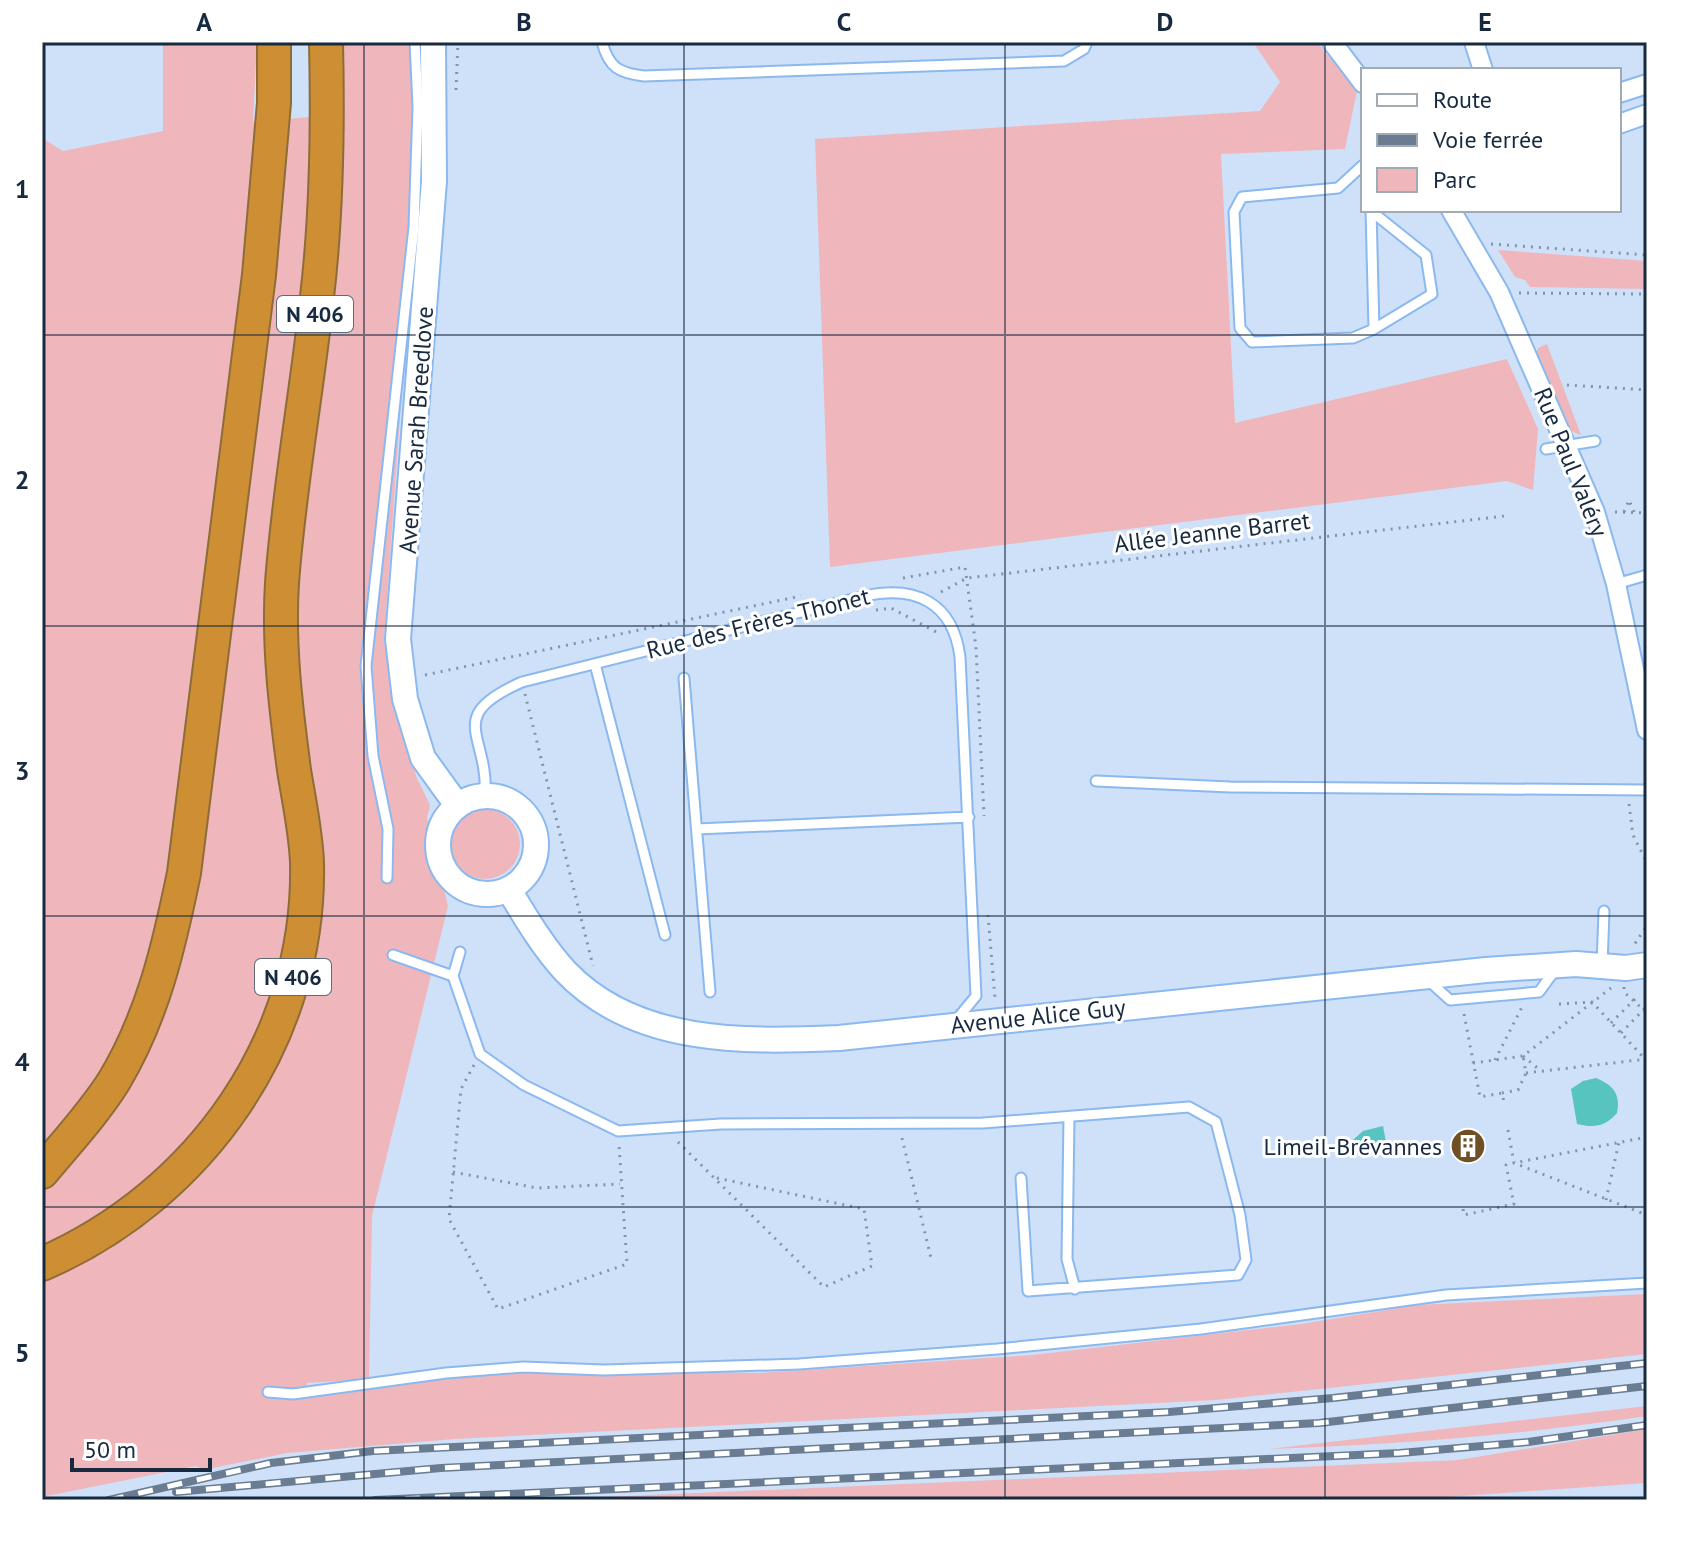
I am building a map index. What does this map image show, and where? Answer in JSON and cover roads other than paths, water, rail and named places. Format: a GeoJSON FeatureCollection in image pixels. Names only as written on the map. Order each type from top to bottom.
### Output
{"type":"FeatureCollection","features":[{"type":"Feature","properties":{"kind":"highway","name":"N 406"},"geometry":{"type":"LineString","coordinates":[[42,1172],[113,1081],[145,1022],[169,946],[184,873],[259,275],[274,103],[274,42]]}},
{"type":"Feature","properties":{"kind":"highway","name":"N 406"},"geometry":{"type":"LineString","coordinates":[[42,1264],[118,1223],[173,1180],[222,1122],[263,1063],[286,1004],[305,926],[307,861],[284,694],[282,585],[318,294],[329,136],[326,42]]}},
{"type":"Feature","properties":{"kind":"main road","name":"Avenue Sarah Breedlove"},"geometry":{"type":"LineString","coordinates":[[433,42],[434,181],[398,639],[405,699],[423,758],[457,805]]}},
{"type":"Feature","properties":{"kind":"main road"},"geometry":{"type":"LineString","coordinates":[[485,795],[506,799],[523,811],[534,829],[536,847],[533,865],[522,881],[509,890],[488,895],[467,891],[452,881],[440,863],[437,845],[441,825],[457,805],[485,795]]}},
{"type":"Feature","properties":{"kind":"main road","name":"Avenue Alice Guy"},"geometry":{"type":"LineString","coordinates":[[509,890],[531,928],[566,972],[603,1002],[647,1022],[702,1037],[768,1041],[839,1038],[1424,976],[1558,965],[1629,973]]}},
{"type":"Feature","properties":{"kind":"street"},"geometry":{"type":"LineString","coordinates":[[1332,42],[1361,80]]}},
{"type":"Feature","properties":{"kind":"street"},"geometry":{"type":"LineString","coordinates":[[1474,42],[1482,68]]}},
{"type":"Feature","properties":{"kind":"street"},"geometry":{"type":"LineString","coordinates":[[1621,92],[1647,84]]}},
{"type":"Feature","properties":{"kind":"street"},"geometry":{"type":"LineString","coordinates":[[1621,123],[1647,114]]}},
{"type":"Feature","properties":{"kind":"street","name":"Rue Paul Valéry"},"geometry":{"type":"LineString","coordinates":[[1452,212],[1499,292],[1595,512],[1641,669],[1647,730]]}},
{"type":"Feature","properties":{"kind":"lane"},"geometry":{"type":"LineString","coordinates":[[387,878],[388,829],[373,756],[366,666],[414,227],[418,107],[415,42]]}},
{"type":"Feature","properties":{"kind":"lane"},"geometry":{"type":"LineString","coordinates":[[602,42],[608,62],[622,74],[644,76],[1064,61],[1084,49],[1087,42]]}},
{"type":"Feature","properties":{"kind":"lane"},"geometry":{"type":"LineString","coordinates":[[1361,167],[1338,188],[1242,197],[1234,212],[1240,328],[1252,342],[1353,338],[1432,294],[1426,255],[1372,212]]}},
{"type":"Feature","properties":{"kind":"lane"},"geometry":{"type":"LineString","coordinates":[[1371,212],[1374,329]]}},
{"type":"Feature","properties":{"kind":"lane"},"geometry":{"type":"LineString","coordinates":[[1546,449],[1595,441]]}},
{"type":"Feature","properties":{"kind":"lane"},"geometry":{"type":"LineString","coordinates":[[1616,584],[1647,575]]}},
{"type":"Feature","properties":{"kind":"lane","name":"Rue des Frères Thonet"},"geometry":{"type":"LineString","coordinates":[[485,795],[486,773],[474,722],[477,711],[502,691],[522,682],[879,593],[903,592],[927,600],[940,610],[958,639],[969,817]]}},
{"type":"Feature","properties":{"kind":"lane"},"geometry":{"type":"LineString","coordinates":[[595,664],[665,935]]}},
{"type":"Feature","properties":{"kind":"lane"},"geometry":{"type":"LineString","coordinates":[[684,678],[710,992]]}},
{"type":"Feature","properties":{"kind":"lane"},"geometry":{"type":"LineString","coordinates":[[1096,781],[1230,787],[1647,790]]}},
{"type":"Feature","properties":{"kind":"lane"},"geometry":{"type":"LineString","coordinates":[[697,829],[969,817],[976,996],[964,1014],[948,1025]]}},
{"type":"Feature","properties":{"kind":"lane"},"geometry":{"type":"LineString","coordinates":[[1604,911],[1629,973]]}},
{"type":"Feature","properties":{"kind":"lane"},"geometry":{"type":"LineString","coordinates":[[460,952],[453,976],[480,1054],[524,1085],[618,1131],[664,1127],[983,1123],[1189,1107],[1216,1122],[1240,1215],[1246,1260],[1238,1275],[1028,1291],[1021,1178]]}},
{"type":"Feature","properties":{"kind":"lane"},"geometry":{"type":"LineString","coordinates":[[393,955],[453,976]]}},
{"type":"Feature","properties":{"kind":"lane"},"geometry":{"type":"LineString","coordinates":[[1069,1117],[1067,1259],[1075,1289]]}},
{"type":"Feature","properties":{"kind":"lane"},"geometry":{"type":"LineString","coordinates":[[268,1392],[293,1394],[446,1373],[523,1367],[604,1370],[799,1364],[981,1351],[1201,1329],[1446,1295],[1647,1283]]}},
{"type":"Feature","properties":{"kind":"railway"},"geometry":{"type":"LineString","coordinates":[[109,1500],[271,1463],[373,1451],[1169,1412],[1333,1398],[1647,1363]]}},
{"type":"Feature","properties":{"kind":"railway"},"geometry":{"type":"LineString","coordinates":[[176,1492],[441,1468],[1319,1423],[1647,1386]]}},
{"type":"Feature","properties":{"kind":"railway"},"geometry":{"type":"LineString","coordinates":[[375,1500],[1400,1453],[1528,1442],[1647,1425]]}},
{"type":"Feature","properties":{"kind":"place","name":"Limeil-Brévannes"},"geometry":{"type":"Point","coordinates":[1468,1146]}}]}
